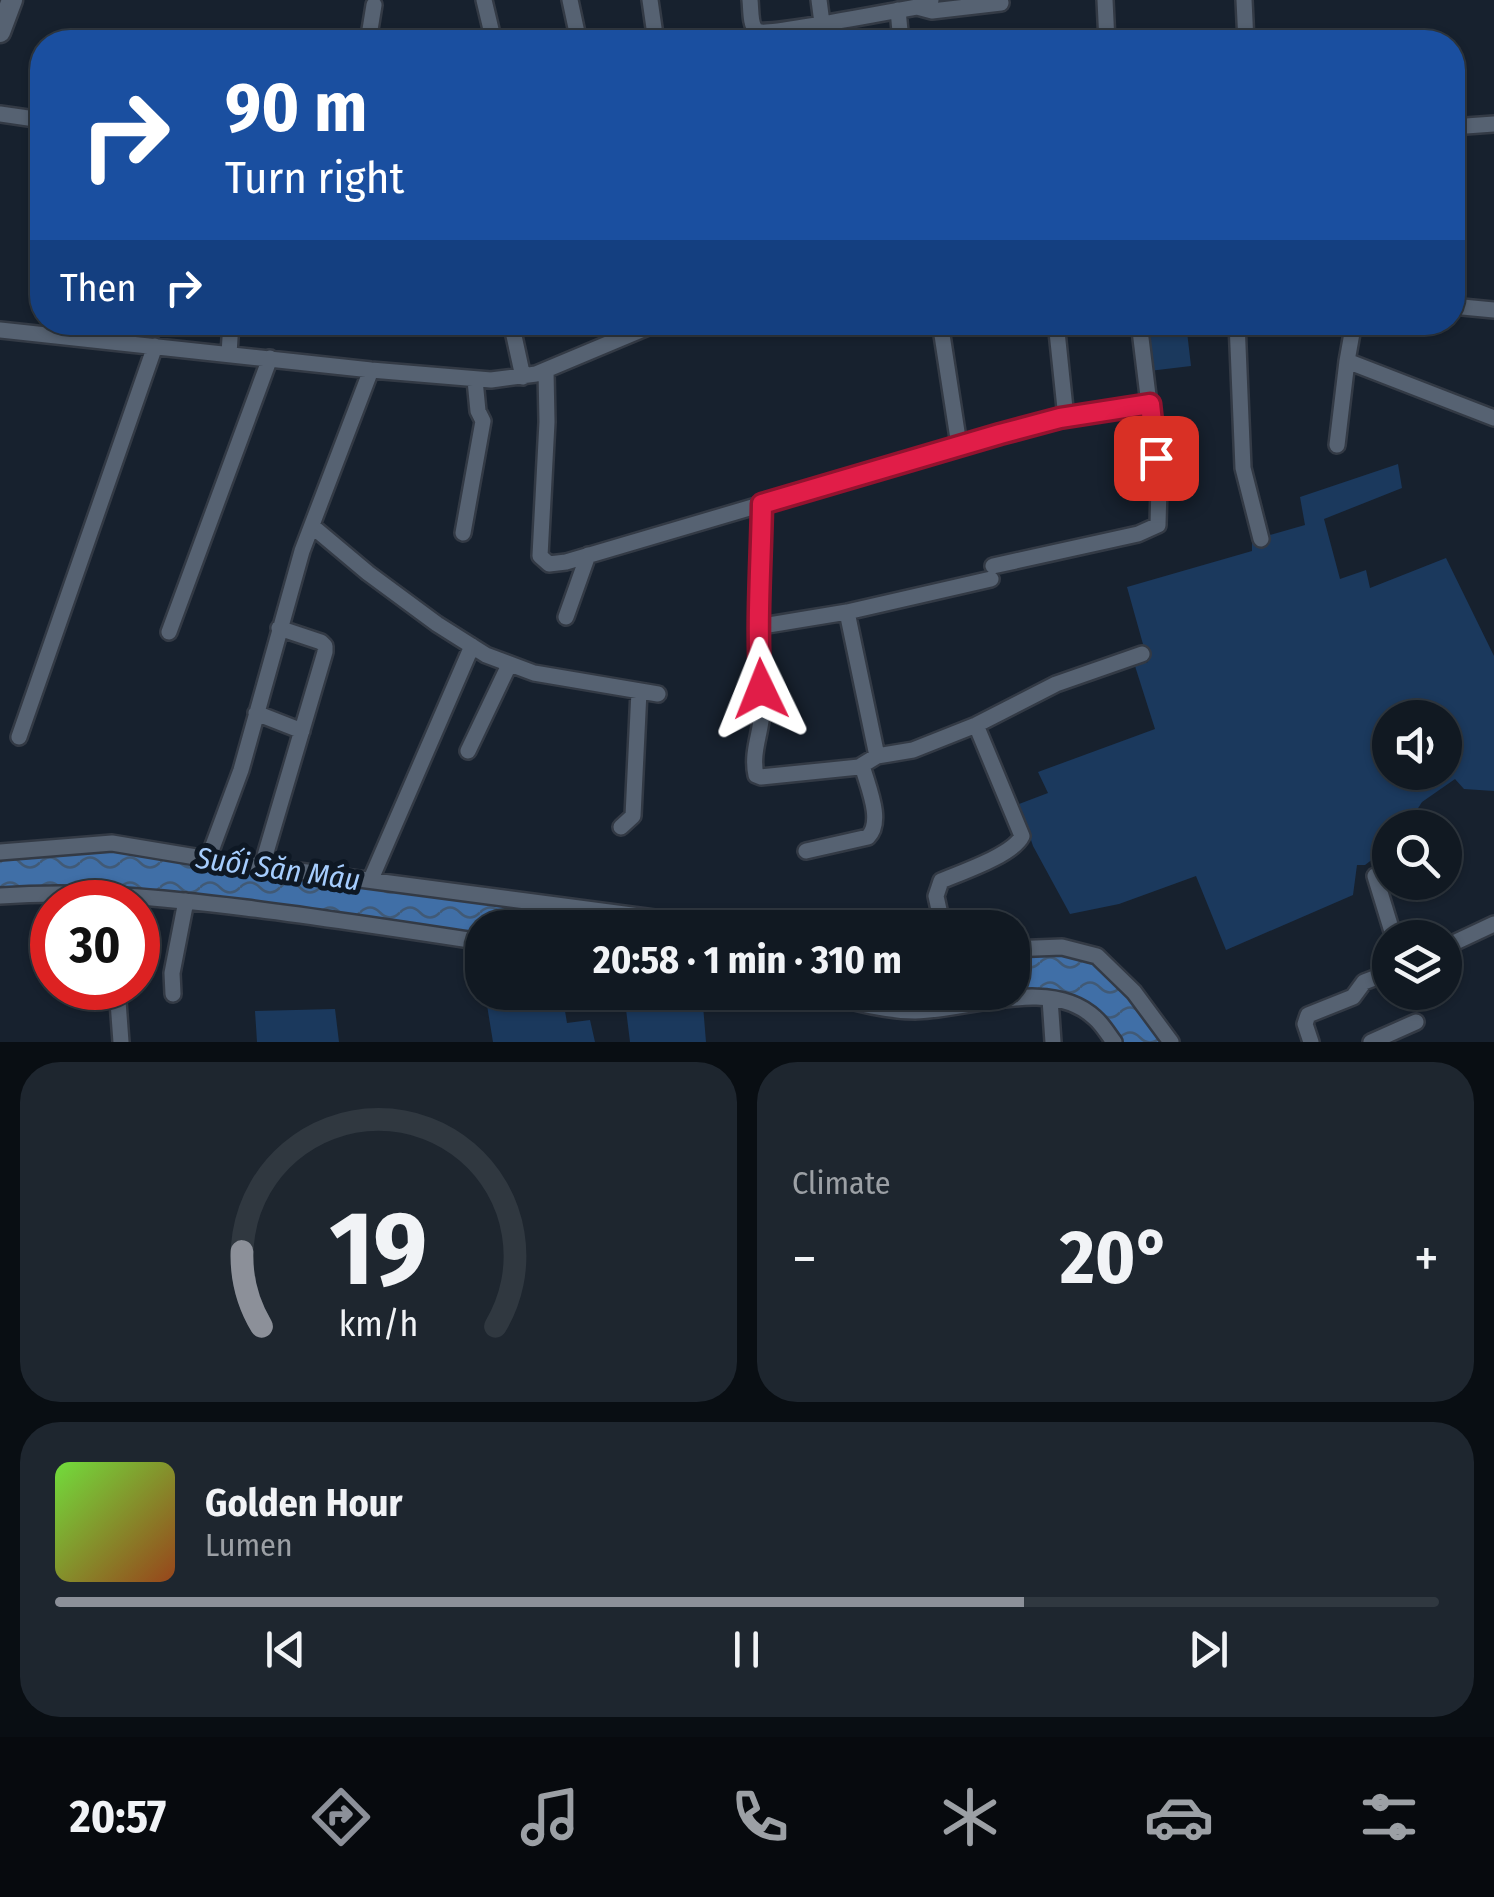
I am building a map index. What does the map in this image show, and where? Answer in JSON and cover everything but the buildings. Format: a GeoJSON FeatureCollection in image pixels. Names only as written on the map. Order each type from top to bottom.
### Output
{"type":"FeatureCollection","features":[{"type":"Feature","properties":{"kind":"street"},"geometry":{"type":"LineString","coordinates":[[0,32],[12,0]]}},
{"type":"Feature","properties":{"kind":"street"},"geometry":{"type":"LineString","coordinates":[[484,0],[491,30]]}},
{"type":"Feature","properties":{"kind":"street"},"geometry":{"type":"LineString","coordinates":[[570,0],[576,30]]}},
{"type":"Feature","properties":{"kind":"street"},"geometry":{"type":"LineString","coordinates":[[650,0],[654,30]]}},
{"type":"Feature","properties":{"kind":"street"},"geometry":{"type":"LineString","coordinates":[[750,0],[755,30]]}},
{"type":"Feature","properties":{"kind":"street"},"geometry":{"type":"LineString","coordinates":[[819,0],[822,23]]}},
{"type":"Feature","properties":{"kind":"street"},"geometry":{"type":"LineString","coordinates":[[1105,0],[1107,30]]}},
{"type":"Feature","properties":{"kind":"street"},"geometry":{"type":"LineString","coordinates":[[1244,0],[1245,30]]}},
{"type":"Feature","properties":{"kind":"street"},"geometry":{"type":"LineString","coordinates":[[790,30],[924,4],[932,10],[1001,3]]}},
{"type":"Feature","properties":{"kind":"street"},"geometry":{"type":"LineString","coordinates":[[370,30],[374,5]]}},
{"type":"Feature","properties":{"kind":"street"},"geometry":{"type":"LineString","coordinates":[[898,10],[900,30]]}},
{"type":"Feature","properties":{"kind":"street"},"geometry":{"type":"LineString","coordinates":[[0,114],[30,118]]}},
{"type":"Feature","properties":{"kind":"street"},"geometry":{"type":"LineString","coordinates":[[1465,126],[1494,124]]}},
{"type":"Feature","properties":{"kind":"street"},"geometry":{"type":"LineString","coordinates":[[1465,307],[1494,310]]}},
{"type":"Feature","properties":{"kind":"street"},"geometry":{"type":"LineString","coordinates":[[0,330],[30,333]]}},
{"type":"Feature","properties":{"kind":"street"},"geometry":{"type":"LineString","coordinates":[[48,335],[475,380],[523,377],[546,371],[624,335]]}},
{"type":"Feature","properties":{"kind":"street"},"geometry":{"type":"LineString","coordinates":[[230,354],[231,335]]}},
{"type":"Feature","properties":{"kind":"street"},"geometry":{"type":"LineString","coordinates":[[514,335],[523,377]]}},
{"type":"Feature","properties":{"kind":"street"},"geometry":{"type":"LineString","coordinates":[[942,335],[959,445]]}},
{"type":"Feature","properties":{"kind":"street"},"geometry":{"type":"LineString","coordinates":[[1057,335],[1066,418]]}},
{"type":"Feature","properties":{"kind":"street"},"geometry":{"type":"LineString","coordinates":[[760,624],[847,612],[1138,534],[1158,525],[1159,486],[1142,335]]}},
{"type":"Feature","properties":{"kind":"street"},"geometry":{"type":"LineString","coordinates":[[1237,335],[1242,468],[1261,539]]}},
{"type":"Feature","properties":{"kind":"street"},"geometry":{"type":"LineString","coordinates":[[1337,444],[1352,335]]}},
{"type":"Feature","properties":{"kind":"street"},"geometry":{"type":"LineString","coordinates":[[19,737],[155,346]]}},
{"type":"Feature","properties":{"kind":"street"},"geometry":{"type":"LineString","coordinates":[[169,632],[270,358]]}},
{"type":"Feature","properties":{"kind":"street"},"geometry":{"type":"LineString","coordinates":[[1347,361],[1494,418]]}},
{"type":"Feature","properties":{"kind":"street"},"geometry":{"type":"LineString","coordinates":[[208,859],[242,770],[279,628],[312,526],[371,370]]}},
{"type":"Feature","properties":{"kind":"street"},"geometry":{"type":"LineString","coordinates":[[546,371],[540,556],[550,564],[959,445],[1066,418],[1150,404]]}},
{"type":"Feature","properties":{"kind":"street"},"geometry":{"type":"LineString","coordinates":[[463,533],[483,421],[475,380]]}},
{"type":"Feature","properties":{"kind":"street"},"geometry":{"type":"LineString","coordinates":[[762,504],[758,648],[763,710],[754,760],[756,775],[760,777],[862,765],[877,756],[913,750],[976,725],[1056,684],[1142,654]]}},
{"type":"Feature","properties":{"kind":"street"},"geometry":{"type":"LineString","coordinates":[[312,526],[368,573],[472,646],[509,665],[548,676],[658,694]]}},
{"type":"Feature","properties":{"kind":"street"},"geometry":{"type":"LineString","coordinates":[[566,617],[588,555]]}},
{"type":"Feature","properties":{"kind":"street"},"geometry":{"type":"LineString","coordinates":[[847,612],[877,756]]}},
{"type":"Feature","properties":{"kind":"street"},"geometry":{"type":"LineString","coordinates":[[262,866],[325,646],[279,628]]}},
{"type":"Feature","properties":{"kind":"street"},"geometry":{"type":"LineString","coordinates":[[371,878],[472,646]]}},
{"type":"Feature","properties":{"kind":"street"},"geometry":{"type":"LineString","coordinates":[[468,751],[509,665]]}},
{"type":"Feature","properties":{"kind":"street"},"geometry":{"type":"LineString","coordinates":[[622,827],[634,816],[639,690]]}},
{"type":"Feature","properties":{"kind":"street"},"geometry":{"type":"LineString","coordinates":[[256,713],[302,731]]}},
{"type":"Feature","properties":{"kind":"street"},"geometry":{"type":"LineString","coordinates":[[940,910],[936,896],[941,881],[1005,852],[1022,836],[976,725]]}},
{"type":"Feature","properties":{"kind":"street"},"geometry":{"type":"LineString","coordinates":[[806,852],[868,837],[874,830],[876,820],[862,765]]}},
{"type":"Feature","properties":{"kind":"street"},"geometry":{"type":"LineString","coordinates":[[0,852],[112,842],[208,859],[598,910]]}},
{"type":"Feature","properties":{"kind":"street"},"geometry":{"type":"LineString","coordinates":[[0,896],[82,893],[186,901],[465,939]]}},
{"type":"Feature","properties":{"kind":"street"},"geometry":{"type":"LineString","coordinates":[[173,994],[172,973],[186,901]]}},
{"type":"Feature","properties":{"kind":"street"},"geometry":{"type":"LineString","coordinates":[[1462,939],[1494,924]]}},
{"type":"Feature","properties":{"kind":"street"},"geometry":{"type":"LineString","coordinates":[[1030,948],[1062,947],[1098,956],[1134,992],[1171,1042]]}},
{"type":"Feature","properties":{"kind":"street"},"geometry":{"type":"LineString","coordinates":[[1311,1042],[1305,1024],[1308,1015],[1353,997],[1364,982],[1372,979]]}},
{"type":"Feature","properties":{"kind":"street"},"geometry":{"type":"LineString","coordinates":[[1030,998],[1063,999],[1094,1016],[1114,1042]]}},
{"type":"Feature","properties":{"kind":"street"},"geometry":{"type":"LineString","coordinates":[[1050,999],[1053,1042]]}},
{"type":"Feature","properties":{"kind":"street"},"geometry":{"type":"LineString","coordinates":[[119,1010],[121,1042]]}},
{"type":"Feature","properties":{"kind":"street"},"geometry":{"type":"LineString","coordinates":[[1372,1042],[1416,1022]]}},
{"type":"Feature","properties":{"kind":"shaded area"},"geometry":{"type":"Polygon","coordinates":[[[1145,335],[1187,335],[1191,366],[1149,371],[1145,335]]]}},
{"type":"Feature","properties":{"kind":"shaded area"},"geometry":{"type":"Polygon","coordinates":[[[1398,464],[1402,488],[1324,519],[1340,579],[1366,570],[1370,588],[1446,558],[1494,656],[1494,791],[1462,787],[1462,700],[1372,700],[1372,790],[1439,790],[1417,810],[1372,810],[1372,860],[1357,865],[1353,895],[1226,950],[1196,876],[1119,904],[1070,914],[1033,846],[1019,804],[1048,793],[1038,772],[1155,729],[1135,666],[1148,662],[1127,587],[1252,551],[1252,540],[1305,525],[1300,497],[1398,464]]]}},
{"type":"Feature","properties":{"kind":"shaded area"},"geometry":{"type":"Polygon","coordinates":[[[335,1009],[339,1042],[257,1042],[255,1011],[335,1009]]]}},
{"type":"Feature","properties":{"kind":"shaded area"},"geometry":{"type":"Polygon","coordinates":[[[488,1010],[565,1010],[567,1023],[590,1020],[595,1042],[493,1042],[488,1010]]]}},
{"type":"Feature","properties":{"kind":"shaded area"},"geometry":{"type":"Polygon","coordinates":[[[626,1010],[703,1010],[706,1042],[630,1042],[626,1010]]]}},
{"type":"Feature","properties":{"kind":"water","name":"Suối Săn Máu"},"geometry":{"type":"Polygon","coordinates":[[[112,847],[570,910],[465,910],[465,934],[325,913],[160,902],[160,880],[30,880],[30,894],[0,892],[0,856],[112,847]]]}},
{"type":"Feature","properties":{"kind":"water"},"geometry":{"type":"Polygon","coordinates":[[[1061,952],[1095,960],[1130,995],[1165,1042],[1120,1042],[1066,995],[1030,998],[1030,953],[1061,952]]]}},
{"type":"Feature","properties":{"kind":"route"},"geometry":{"type":"LineString","coordinates":[[761,689],[758,648],[762,504],[1060,418],[1150,404],[1156,458]]}}]}
